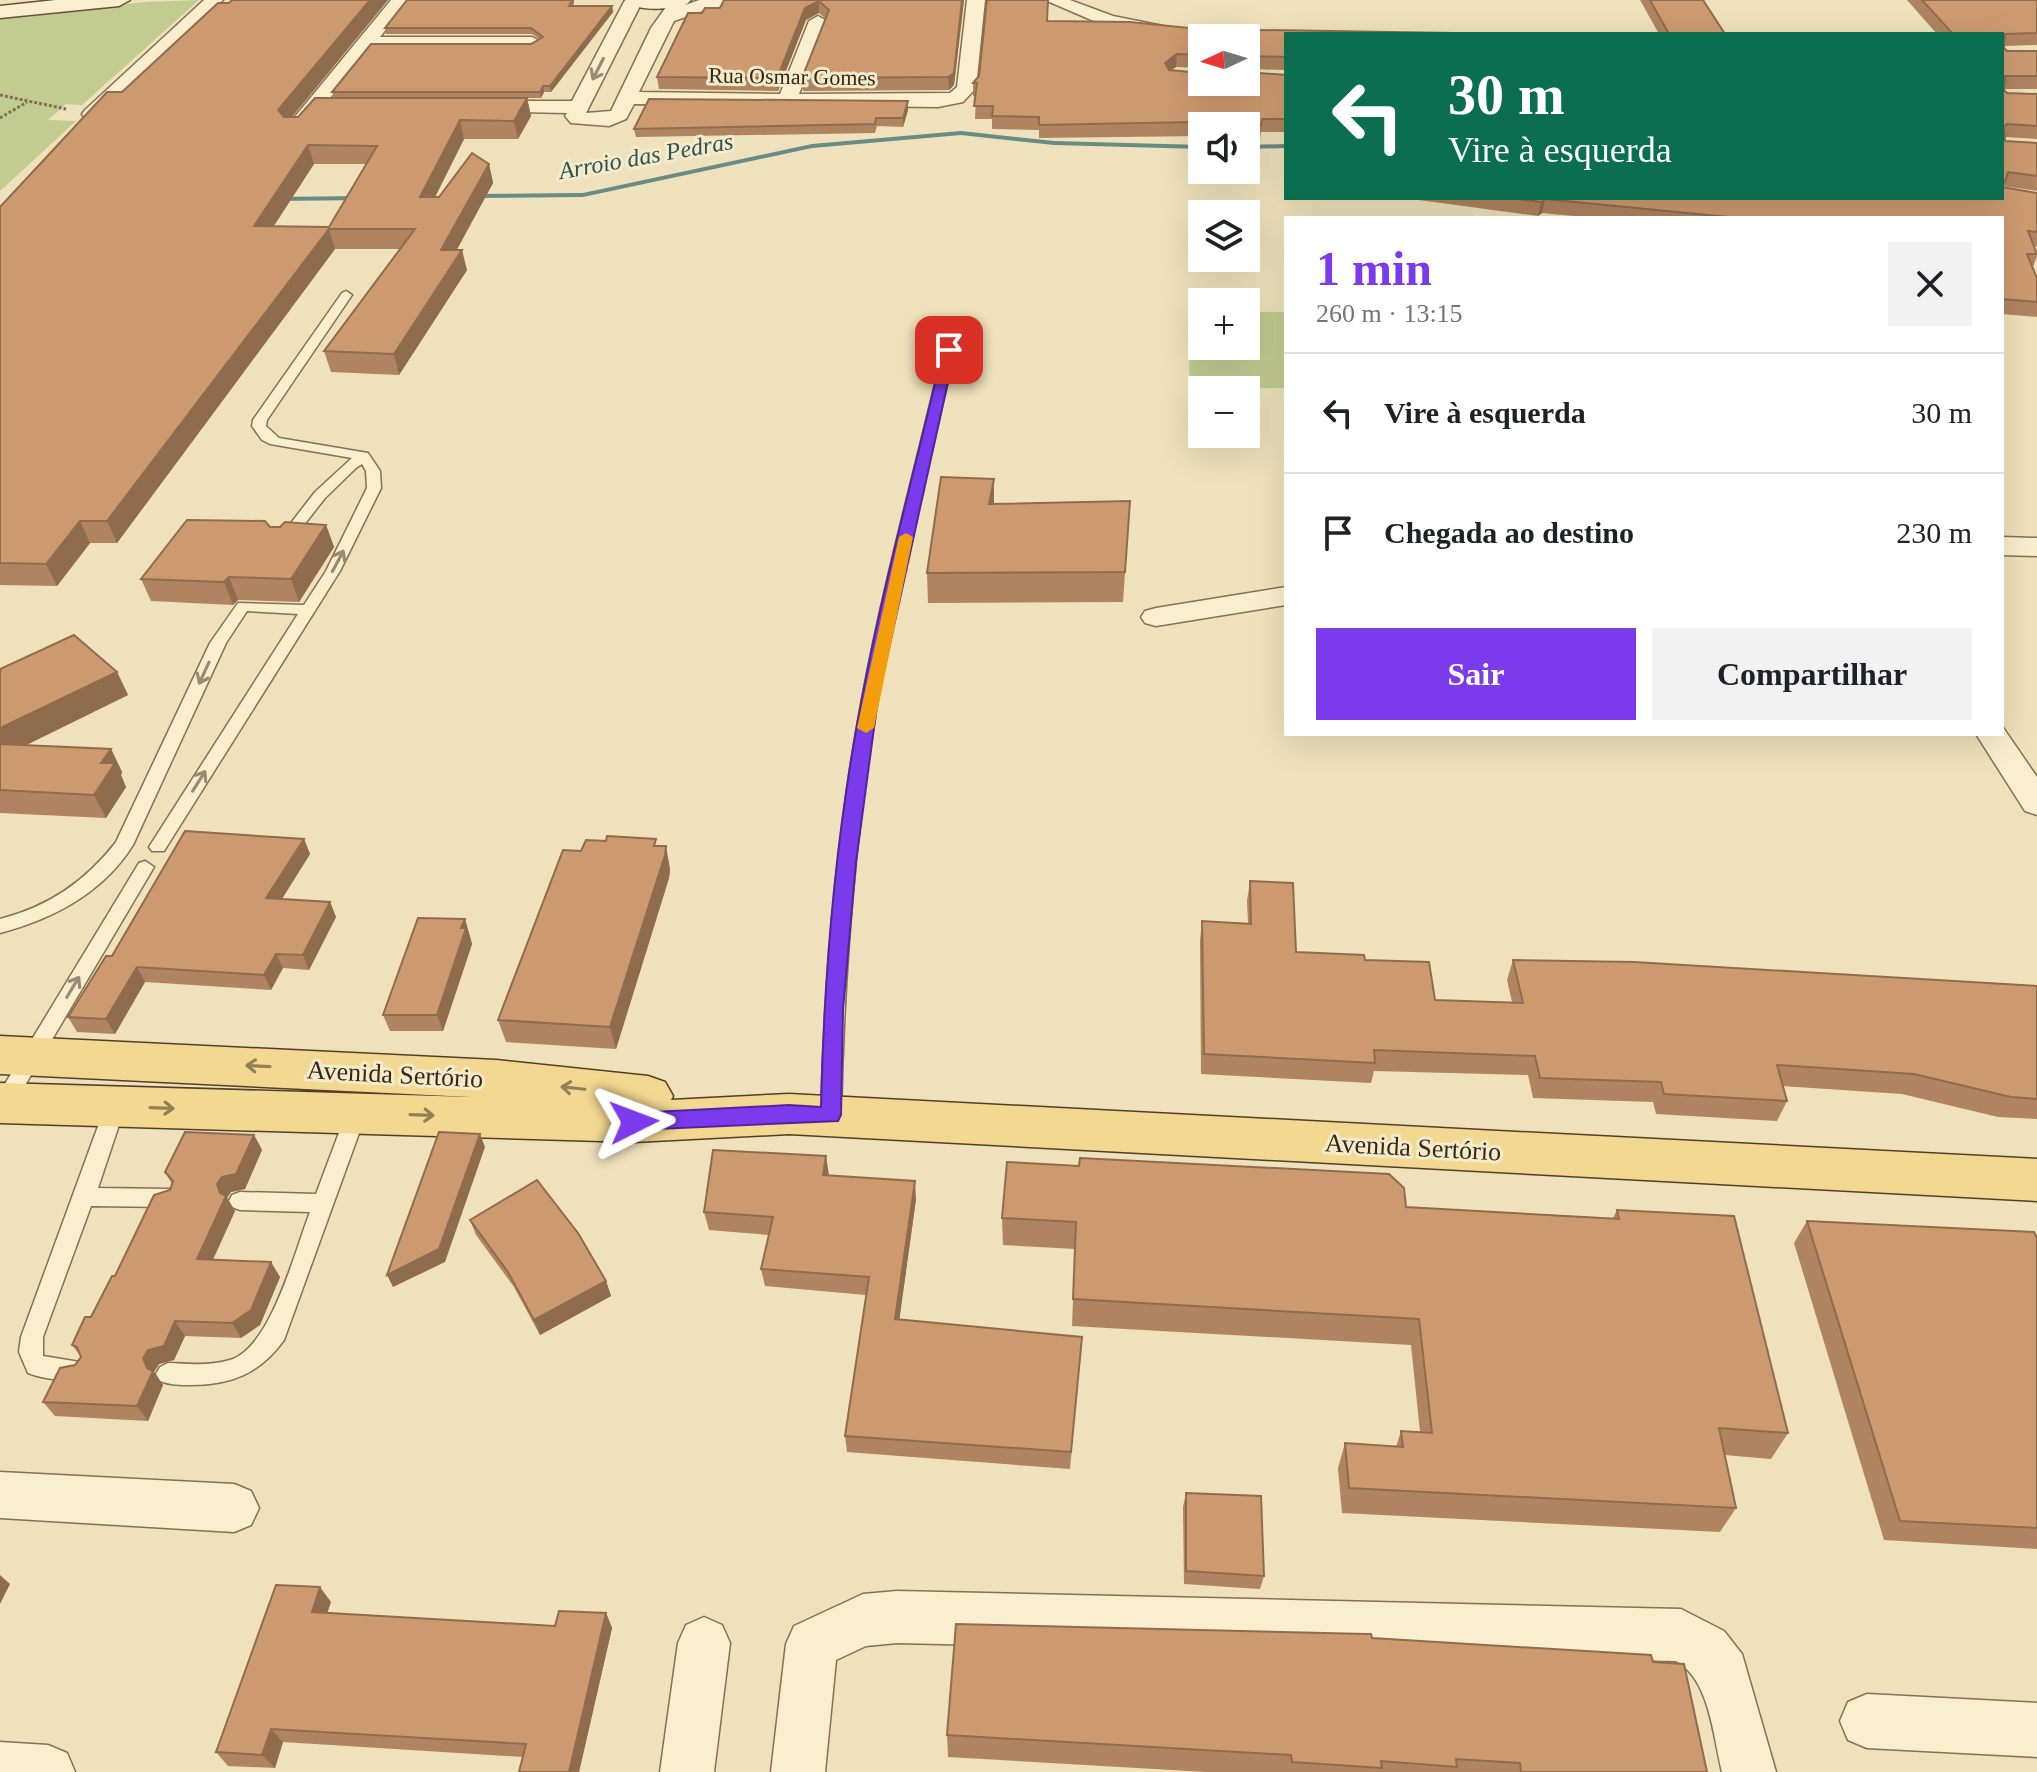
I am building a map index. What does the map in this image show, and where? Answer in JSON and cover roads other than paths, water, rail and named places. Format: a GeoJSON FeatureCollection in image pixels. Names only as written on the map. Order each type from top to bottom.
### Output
{"type":"FeatureCollection","features":[{"type":"Feature","properties":{"kind":"main road","name":"Avenida Sertório"},"geometry":{"type":"LineString","coordinates":[[16,1054],[496,1079],[810,1114],[2037,1180]]}},
{"type":"Feature","properties":{"kind":"main road","name":"Avenida Sertório"},"geometry":{"type":"LineString","coordinates":[[2,1103],[634,1122],[810,1114]]}},
{"type":"Feature","properties":{"kind":"street"},"geometry":{"type":"LineString","coordinates":[[0,1],[12,0]]}},
{"type":"Feature","properties":{"kind":"street"},"geometry":{"type":"LineString","coordinates":[[0,12],[119,0]]}},
{"type":"Feature","properties":{"kind":"street"},"geometry":{"type":"LineString","coordinates":[[92,114],[214,0]]}},
{"type":"Feature","properties":{"kind":"street"},"geometry":{"type":"LineString","coordinates":[[296,128],[400,0]]}},
{"type":"Feature","properties":{"kind":"street"},"geometry":{"type":"LineString","coordinates":[[676,6],[660,28],[619,115],[609,120],[578,119],[575,116],[627,3],[676,6],[728,0]]}},
{"type":"Feature","properties":{"kind":"street","name":"Rua Osmar Gomes"},"geometry":{"type":"LineString","coordinates":[[627,98],[938,101],[956,98],[966,88],[976,0]]}},
{"type":"Feature","properties":{"kind":"street"},"geometry":{"type":"LineString","coordinates":[[1054,0],[1088,7],[1133,27],[1178,31]]}},
{"type":"Feature","properties":{"kind":"street"},"geometry":{"type":"LineString","coordinates":[[787,100],[818,21]]}},
{"type":"Feature","properties":{"kind":"street"},"geometry":{"type":"LineString","coordinates":[[368,42],[532,42]]}},
{"type":"Feature","properties":{"kind":"street"},"geometry":{"type":"LineString","coordinates":[[314,107],[345,107]]}},
{"type":"Feature","properties":{"kind":"street"},"geometry":{"type":"LineString","coordinates":[[454,107],[579,107]]}},
{"type":"Feature","properties":{"kind":"street"},"geometry":{"type":"LineString","coordinates":[[2004,546],[2037,547]]}},
{"type":"Feature","properties":{"kind":"street"},"geometry":{"type":"LineString","coordinates":[[1156,617],[1284,596]]}},
{"type":"Feature","properties":{"kind":"street"},"geometry":{"type":"LineString","coordinates":[[1993,736],[2037,803]]}},
{"type":"Feature","properties":{"kind":"street"},"geometry":{"type":"LineString","coordinates":[[0,1495],[234,1508]]}},
{"type":"Feature","properties":{"kind":"street"},"geometry":{"type":"LineString","coordinates":[[798,1772],[812,1644],[863,1620],[897,1617],[1681,1635],[1706,1649],[1723,1673],[1749,1772]]}},
{"type":"Feature","properties":{"kind":"street"},"geometry":{"type":"LineString","coordinates":[[687,1772],[704,1643]]}},
{"type":"Feature","properties":{"kind":"street"},"geometry":{"type":"LineString","coordinates":[[1867,1721],[2037,1730]]}},
{"type":"Feature","properties":{"kind":"street"},"geometry":{"type":"LineString","coordinates":[[0,1769],[48,1772]]}},
{"type":"Feature","properties":{"kind":"lane"},"geometry":{"type":"LineString","coordinates":[[158,847],[333,571],[374,488],[373,471],[363,456],[275,441],[267,437],[259,426],[260,420],[346,295]]}},
{"type":"Feature","properties":{"kind":"lane"},"geometry":{"type":"LineString","coordinates":[[810,1114],[833,1010],[847,862],[870,698],[949,350]]}},
{"type":"Feature","properties":{"kind":"lane"},"geometry":{"type":"LineString","coordinates":[[283,544],[324,489],[363,456]]}},
{"type":"Feature","properties":{"kind":"lane"},"geometry":{"type":"LineString","coordinates":[[0,926],[41,913],[81,889],[110,865],[124,845],[218,643],[243,606],[307,610]]}},
{"type":"Feature","properties":{"kind":"lane"},"geometry":{"type":"LineString","coordinates":[[2,1103],[16,1054],[145,867]]}},
{"type":"Feature","properties":{"kind":"lane"},"geometry":{"type":"LineString","coordinates":[[78,1370],[36,1366],[30,1352],[32,1337],[115,1107]]}},
{"type":"Feature","properties":{"kind":"lane"},"geometry":{"type":"LineString","coordinates":[[168,1374],[238,1371],[264,1350],[276,1333],[356,1114]]}},
{"type":"Feature","properties":{"kind":"lane"},"geometry":{"type":"LineString","coordinates":[[84,1197],[169,1198]]}},
{"type":"Feature","properties":{"kind":"lane"},"geometry":{"type":"LineString","coordinates":[[240,1201],[323,1203]]}},
{"type":"Feature","properties":{"kind":"waterway","name":"Arroio das Pedras"},"geometry":{"type":"LineString","coordinates":[[472,196],[583,195],[812,146],[961,133],[1054,143],[1188,147]]}},
{"type":"Feature","properties":{"kind":"waterway","name":"Arroio das Pedras"},"geometry":{"type":"LineString","coordinates":[[1260,147],[1284,146]]}},
{"type":"Feature","properties":{"kind":"waterway","name":"Arroio das Pedras"},"geometry":{"type":"LineString","coordinates":[[276,199],[361,198]]}}]}
